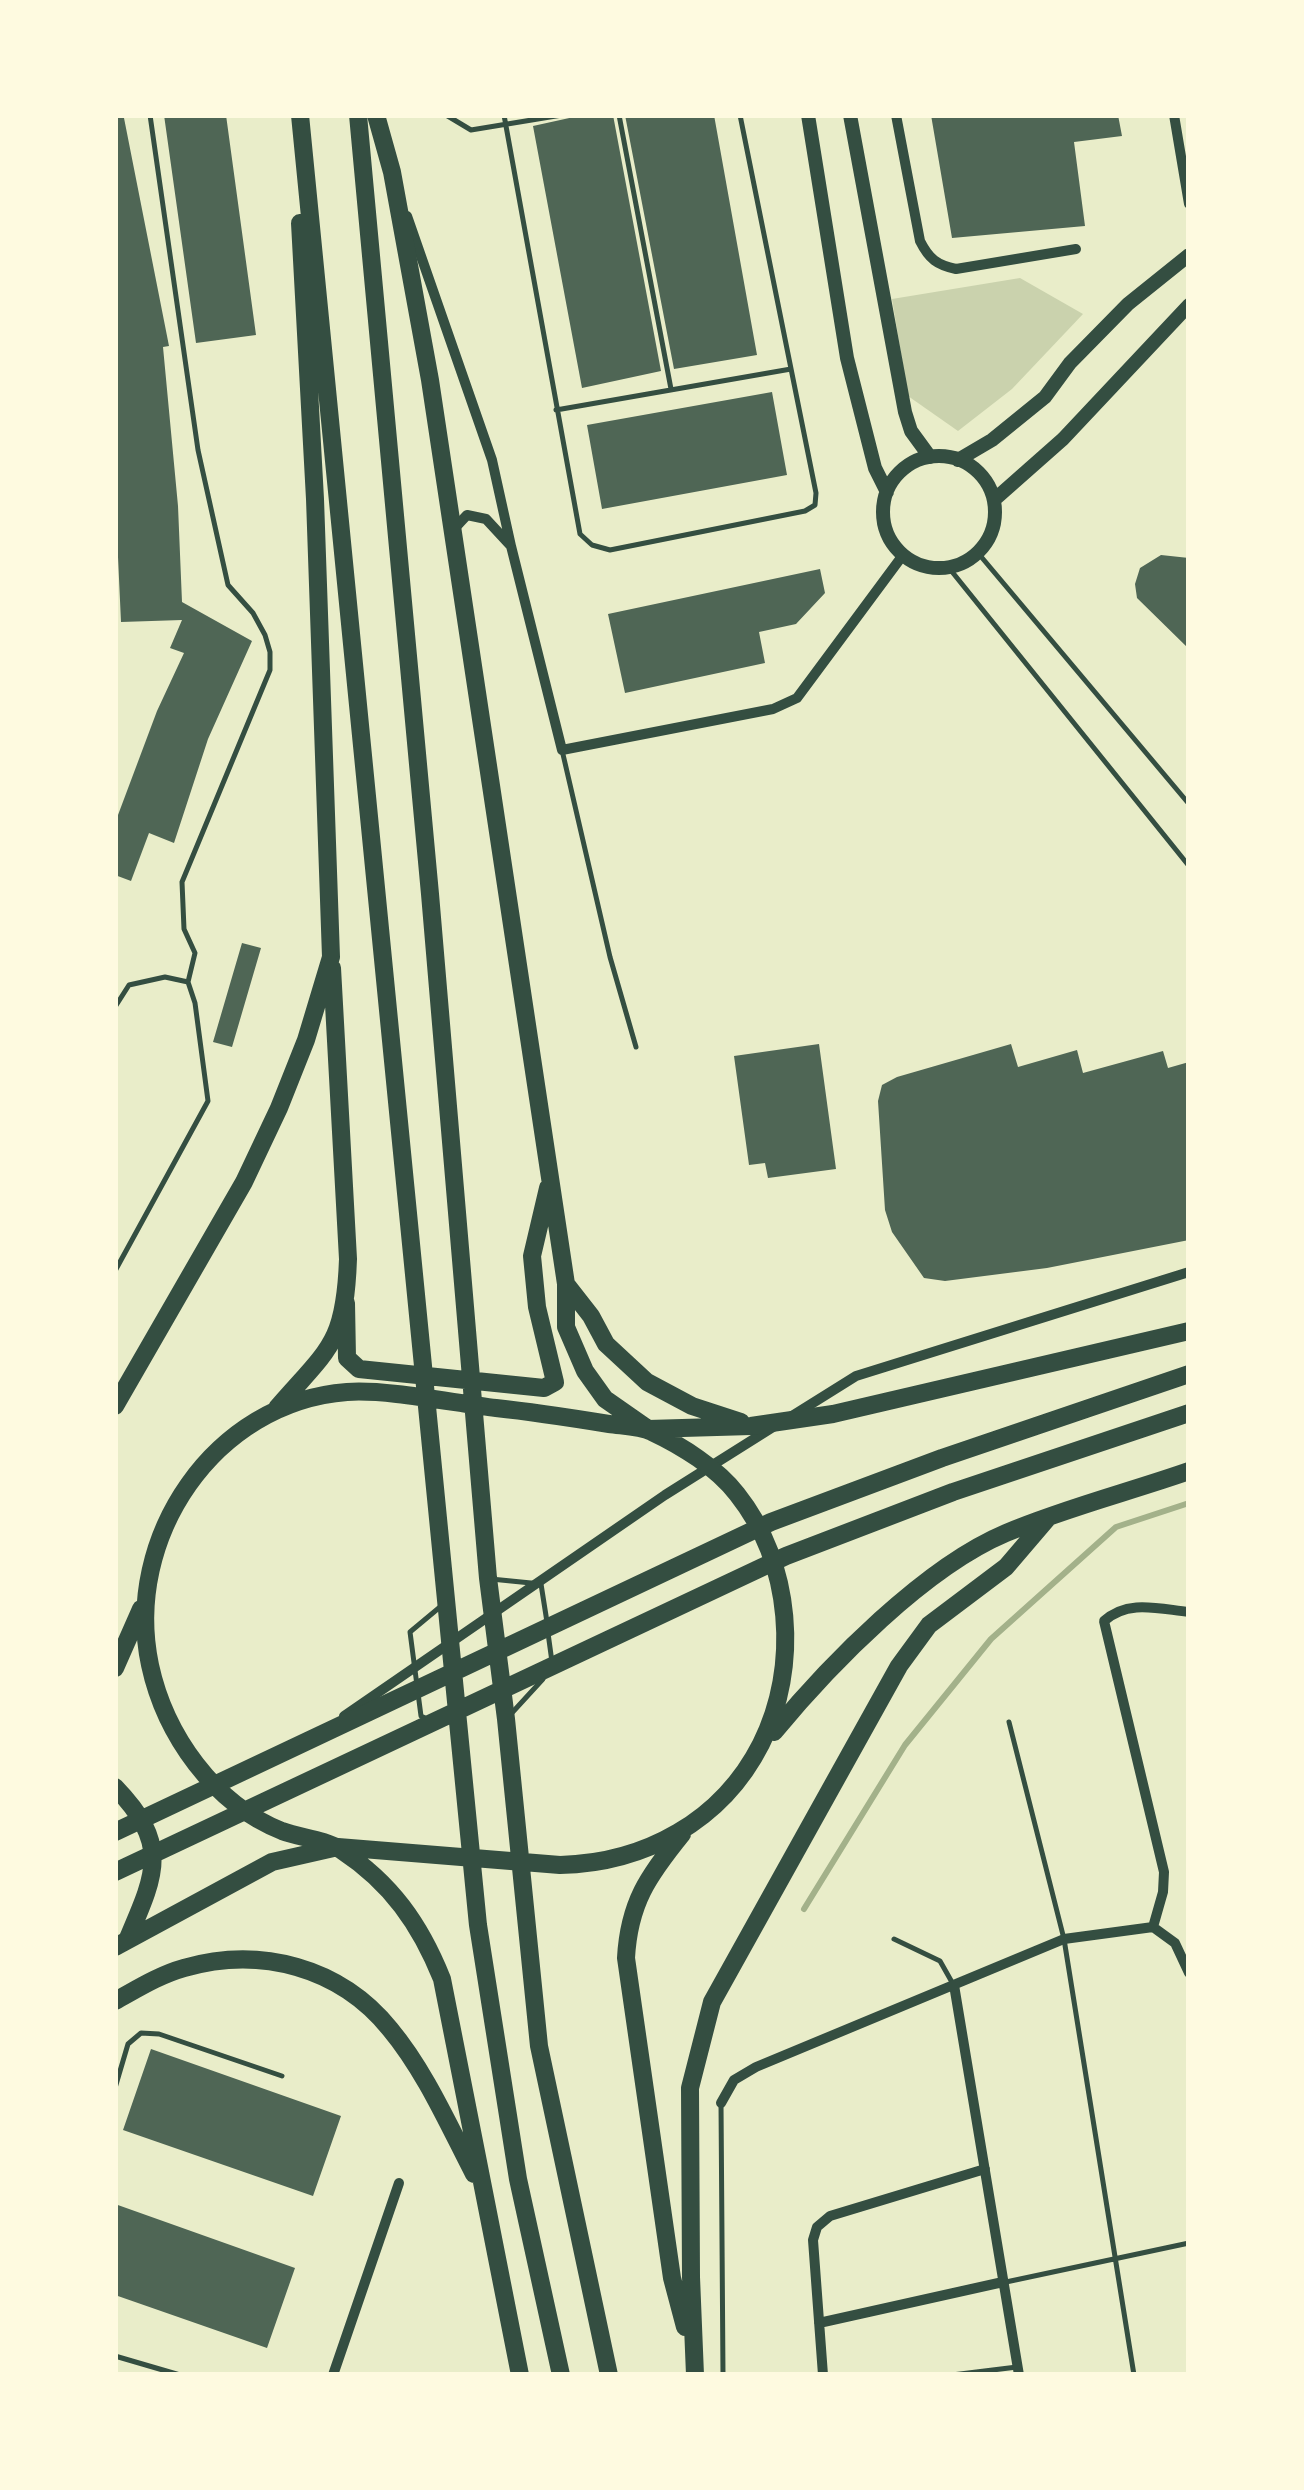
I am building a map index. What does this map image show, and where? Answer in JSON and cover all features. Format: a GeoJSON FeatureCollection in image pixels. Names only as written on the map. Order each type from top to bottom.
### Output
{"type":"FeatureCollection","features":[{"type":"Feature","properties":{"kind":"highway"},"geometry":{"type":"LineString","coordinates":[[298,115],[331,957],[348,1259],[348,1360],[353,1367],[540,1387],[555,1382],[537,1307],[532,1256],[550,1178]]}},
{"type":"Feature","properties":{"kind":"highway"},"geometry":{"type":"LineString","coordinates":[[298,115],[478,1925],[518,2178],[561,2375]]}},
{"type":"Feature","properties":{"kind":"highway"},"geometry":{"type":"LineString","coordinates":[[358,115],[432,913],[488,1578],[539,2046],[609,2375]]}},
{"type":"Feature","properties":{"kind":"highway"},"geometry":{"type":"LineString","coordinates":[[376,115],[392,172],[430,380],[566,1284],[566,1327],[585,1370],[605,1399],[716,1473],[736,1493],[767,1547],[785,1625],[786,1668],[777,1709],[755,1756]]}},
{"type":"Feature","properties":{"kind":"highway"},"geometry":{"type":"LineString","coordinates":[[115,1406],[244,1182],[299,1056],[331,957]]}},
{"type":"Feature","properties":{"kind":"highway"},"geometry":{"type":"LineString","coordinates":[[566,1284],[591,1316],[606,1344],[647,1382],[692,1406],[751,1426]]}},
{"type":"Feature","properties":{"kind":"highway"},"geometry":{"type":"LineString","coordinates":[[115,1668],[144,1600],[153,1556],[182,1491],[244,1430],[276,1408],[328,1352],[346,1303]]}},
{"type":"Feature","properties":{"kind":"highway"},"geometry":{"type":"LineString","coordinates":[[276,1408],[347,1392],[648,1430],[751,1426],[834,1414],[1189,1331]]}},
{"type":"Feature","properties":{"kind":"highway"},"geometry":{"type":"LineString","coordinates":[[115,1832],[771,1522],[942,1458],[1189,1374]]}},
{"type":"Feature","properties":{"kind":"highway"},"geometry":{"type":"LineString","coordinates":[[115,1872],[786,1556],[953,1492],[1189,1413]]}},
{"type":"Feature","properties":{"kind":"highway"},"geometry":{"type":"LineString","coordinates":[[694,2368],[672,2278],[626,1958],[629,1924],[642,1888],[686,1830],[726,1796],[817,1680],[932,1578],[1006,1533],[1189,1471]]}},
{"type":"Feature","properties":{"kind":"highway"},"geometry":{"type":"LineString","coordinates":[[694,2368],[690,2088],[712,2002],[899,1666],[929,1626],[1006,1567],[1047,1519]]}},
{"type":"Feature","properties":{"kind":"highway"},"geometry":{"type":"LineString","coordinates":[[144,1600],[145,1635],[159,1695],[194,1760],[229,1802],[280,1830],[338,1847],[591,1864],[637,1852],[686,1830]]}},
{"type":"Feature","properties":{"kind":"highway"},"geometry":{"type":"LineString","coordinates":[[115,1788],[149,1834],[155,1869],[122,1943]]}},
{"type":"Feature","properties":{"kind":"highway"},"geometry":{"type":"LineString","coordinates":[[122,1943],[272,1862],[338,1847]]}},
{"type":"Feature","properties":{"kind":"highway"},"geometry":{"type":"LineString","coordinates":[[338,1847],[389,1891],[426,1939],[442,1980],[520,2375]]}},
{"type":"Feature","properties":{"kind":"highway"},"geometry":{"type":"LineString","coordinates":[[115,2001],[168,1974],[227,1960],[275,1961],[327,1977],[359,1996],[398,2039],[483,2193]]}},
{"type":"Feature","properties":{"kind":"street"},"geometry":{"type":"LineString","coordinates":[[808,115],[846,358],[875,468],[886,492]]}},
{"type":"Feature","properties":{"kind":"street"},"geometry":{"type":"LineString","coordinates":[[850,115],[904,412],[930,457]]}},
{"type":"Feature","properties":{"kind":"street"},"geometry":{"type":"LineString","coordinates":[[896,115],[920,241],[928,258],[956,270],[1076,249]]}},
{"type":"Feature","properties":{"kind":"street"},"geometry":{"type":"LineString","coordinates":[[1174,115],[1189,204]]}},
{"type":"Feature","properties":{"kind":"street"},"geometry":{"type":"LineString","coordinates":[[392,172],[492,460],[562,750],[773,708],[797,698],[903,556]]}},
{"type":"Feature","properties":{"kind":"street"},"geometry":{"type":"LineString","coordinates":[[958,460],[992,440],[1045,396],[1128,304],[1189,254]]}},
{"type":"Feature","properties":{"kind":"street"},"geometry":{"type":"LineString","coordinates":[[994,500],[1063,439],[1189,305]]}},
{"type":"Feature","properties":{"kind":"street"},"geometry":{"type":"LineString","coordinates":[[930,457],[958,460],[987,483],[994,500],[989,538],[978,553],[949,568],[932,568],[903,556],[884,526],[886,492],[897,475],[912,463],[930,457]]}},
{"type":"Feature","properties":{"kind":"street"},"geometry":{"type":"LineString","coordinates":[[452,532],[467,515],[486,519],[511,546]]}},
{"type":"Feature","properties":{"kind":"street"},"geometry":{"type":"LineString","coordinates":[[315,1736],[665,1494],[856,1376],[1189,1272]]}},
{"type":"Feature","properties":{"kind":"street"},"geometry":{"type":"LineString","coordinates":[[1153,1927],[1164,1872],[1104,1622],[1115,1611],[1130,1606],[1189,1612]]}},
{"type":"Feature","properties":{"kind":"street"},"geometry":{"type":"LineString","coordinates":[[721,2103],[734,2080],[756,2068],[1064,1939],[1153,1927],[1175,1942],[1189,1974]]}},
{"type":"Feature","properties":{"kind":"street"},"geometry":{"type":"LineString","coordinates":[[954,1985],[1018,2371]]}},
{"type":"Feature","properties":{"kind":"street"},"geometry":{"type":"LineString","coordinates":[[823,2375],[814,2240],[817,2227],[830,2216],[985,2169]]}},
{"type":"Feature","properties":{"kind":"street"},"geometry":{"type":"LineString","coordinates":[[332,2375],[399,2183]]}},
{"type":"Feature","properties":{"kind":"street"},"geometry":{"type":"LineString","coordinates":[[820,2323],[1004,2282]]}},
{"type":"Feature","properties":{"kind":"lane"},"geometry":{"type":"LineString","coordinates":[[115,1270],[208,1101],[197,1036],[196,1003],[188,982],[196,953],[184,929],[182,882],[270,670],[270,652],[253,614],[228,585],[202,470],[150,115]]}},
{"type":"Feature","properties":{"kind":"lane"},"geometry":{"type":"LineString","coordinates":[[446,115],[470,130],[562,115]]}},
{"type":"Feature","properties":{"kind":"lane"},"geometry":{"type":"LineString","coordinates":[[504,115],[580,534],[592,545],[610,550],[804,512],[814,505],[816,493],[740,115]]}},
{"type":"Feature","properties":{"kind":"lane"},"geometry":{"type":"LineString","coordinates":[[619,115],[671,389]]}},
{"type":"Feature","properties":{"kind":"lane"},"geometry":{"type":"LineString","coordinates":[[556,410],[791,369]]}},
{"type":"Feature","properties":{"kind":"lane"},"geometry":{"type":"LineString","coordinates":[[978,553],[1189,804]]}},
{"type":"Feature","properties":{"kind":"lane"},"geometry":{"type":"LineString","coordinates":[[949,568],[1189,866]]}},
{"type":"Feature","properties":{"kind":"lane"},"geometry":{"type":"LineString","coordinates":[[562,750],[610,956],[636,1047]]}},
{"type":"Feature","properties":{"kind":"lane"},"geometry":{"type":"LineString","coordinates":[[115,1007],[129,985],[165,977],[188,982]]}},
{"type":"Feature","properties":{"kind":"lane"},"geometry":{"type":"LineString","coordinates":[[488,1578],[541,1584],[553,1668],[506,1720]]}},
{"type":"Feature","properties":{"kind":"lane"},"geometry":{"type":"LineString","coordinates":[[446,1602],[410,1632],[421,1716],[459,1732]]}},
{"type":"Feature","properties":{"kind":"lane"},"geometry":{"type":"LineString","coordinates":[[1009,1722],[1064,1939],[1134,2375]]}},
{"type":"Feature","properties":{"kind":"lane"},"geometry":{"type":"LineString","coordinates":[[894,1939],[940,1962],[954,1985]]}},
{"type":"Feature","properties":{"kind":"lane"},"geometry":{"type":"LineString","coordinates":[[115,2088],[128,2044],[141,2033],[159,2034],[282,2076]]}},
{"type":"Feature","properties":{"kind":"lane"},"geometry":{"type":"LineString","coordinates":[[721,2103],[722,2375]]}},
{"type":"Feature","properties":{"kind":"lane"},"geometry":{"type":"LineString","coordinates":[[1004,2282],[1189,2243]]}},
{"type":"Feature","properties":{"kind":"lane"},"geometry":{"type":"LineString","coordinates":[[115,2356],[180,2375]]}},
{"type":"Feature","properties":{"kind":"lane"},"geometry":{"type":"LineString","coordinates":[[952,2375],[1018,2371]]}},
{"type":"Feature","properties":{"kind":"green space"},"geometry":{"type":"Polygon","coordinates":[[[1020,278],[1083,314],[1012,389],[958,431],[908,396],[892,299],[1020,278]]]}},
{"type":"Feature","properties":{"kind":"building"},"geometry":{"type":"Polygon","coordinates":[[[164,115],[226,115],[256,335],[196,343],[164,115]]]}},
{"type":"Feature","properties":{"kind":"building"},"geometry":{"type":"Polygon","coordinates":[[[583,115],[613,115],[661,371],[582,388],[533,126],[583,115]]]}},
{"type":"Feature","properties":{"kind":"building"},"geometry":{"type":"Polygon","coordinates":[[[625,115],[714,115],[757,355],[674,369],[625,115]]]}},
{"type":"Feature","properties":{"kind":"building"},"geometry":{"type":"Polygon","coordinates":[[[931,115],[1118,115],[1122,136],[1074,142],[1085,226],[952,238],[931,115]]]}},
{"type":"Feature","properties":{"kind":"building"},"geometry":{"type":"Polygon","coordinates":[[[115,118],[124,118],[169,346],[163,347],[178,506],[182,602],[252,641],[208,739],[174,843],[149,833],[131,881],[115,875],[115,823],[157,711],[184,653],[170,648],[182,620],[121,622],[115,492],[115,118]]]}},
{"type":"Feature","properties":{"kind":"building"},"geometry":{"type":"Polygon","coordinates":[[[772,392],[787,475],[602,509],[587,425],[772,392]]]}},
{"type":"Feature","properties":{"kind":"building"},"geometry":{"type":"Polygon","coordinates":[[[1161,555],[1189,558],[1189,649],[1137,598],[1135,584],[1140,568],[1161,555]]]}},
{"type":"Feature","properties":{"kind":"building"},"geometry":{"type":"Polygon","coordinates":[[[820,569],[825,593],[796,624],[759,632],[765,663],[625,693],[608,614],[820,569]]]}},
{"type":"Feature","properties":{"kind":"building"},"geometry":{"type":"Polygon","coordinates":[[[242,943],[261,948],[232,1047],[213,1042],[242,943]]]}},
{"type":"Feature","properties":{"kind":"building"},"geometry":{"type":"Polygon","coordinates":[[[819,1044],[836,1169],[768,1178],[765,1163],[749,1165],[734,1056],[819,1044]]]}},
{"type":"Feature","properties":{"kind":"building"},"geometry":{"type":"Polygon","coordinates":[[[1011,1044],[1018,1067],[1077,1050],[1083,1073],[1163,1051],[1168,1068],[1189,1062],[1189,1240],[1047,1268],[945,1281],[924,1278],[892,1232],[885,1210],[878,1101],[882,1085],[897,1077],[1011,1044]]]}},
{"type":"Feature","properties":{"kind":"building"},"geometry":{"type":"Polygon","coordinates":[[[151,2049],[341,2116],[313,2196],[123,2130],[151,2049]]]}},
{"type":"Feature","properties":{"kind":"building"},"geometry":{"type":"Polygon","coordinates":[[[115,2204],[295,2268],[267,2348],[115,2295],[115,2204]]]}},
{"type":"Feature","properties":{"kind":"waterway"},"geometry":{"type":"LineString","coordinates":[[804,1909],[905,1745],[991,1639],[1116,1527],[1189,1503]]}}]}
